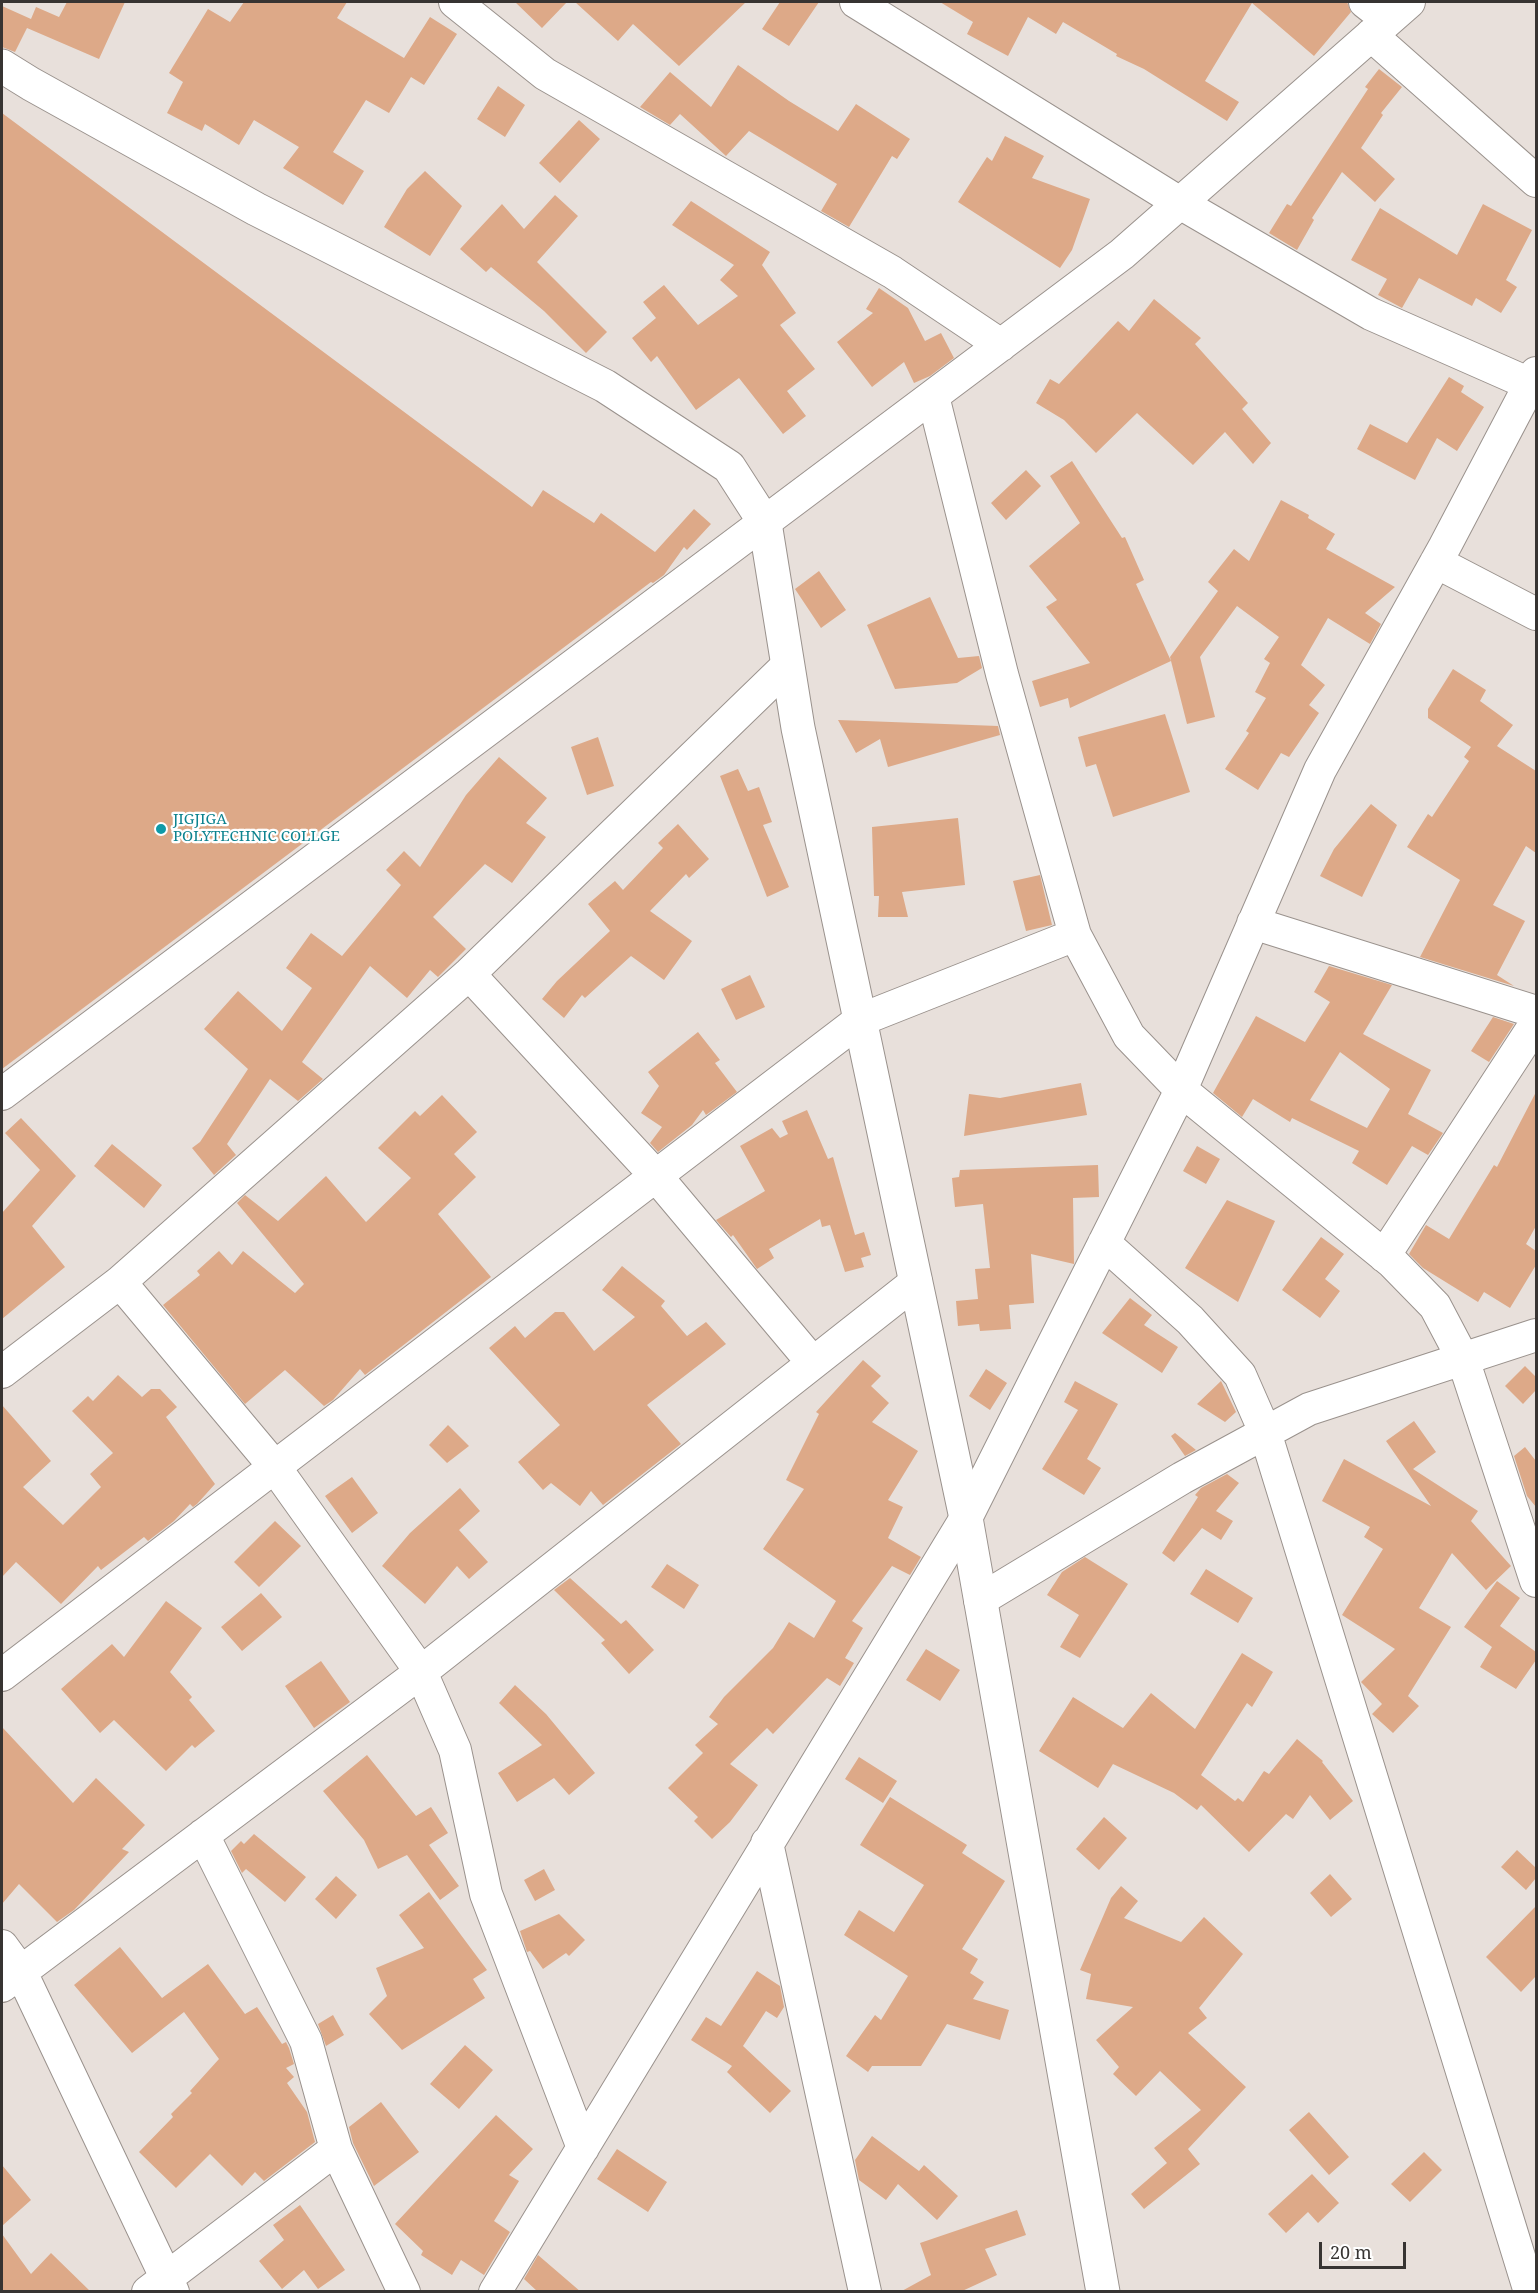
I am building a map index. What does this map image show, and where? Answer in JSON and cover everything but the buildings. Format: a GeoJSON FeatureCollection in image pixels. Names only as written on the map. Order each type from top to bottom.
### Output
{"type":"FeatureCollection","features":[{"type":"Feature","properties":{"kind":"street"},"geometry":{"type":"LineString","coordinates":[[455,2],[545,74],[892,272],[1001,345]]}},
{"type":"Feature","properties":{"kind":"street"},"geometry":{"type":"LineString","coordinates":[[495,2292],[966,1518],[1181,1090],[1320,770],[1436,562],[1533,379],[1371,314],[1180,203],[856,2]]}},
{"type":"Feature","properties":{"kind":"street"},"geometry":{"type":"LineString","coordinates":[[2,1094],[1122,254],[1383,15],[1536,181]]}},
{"type":"Feature","properties":{"kind":"street"},"geometry":{"type":"LineString","coordinates":[[2,66],[256,209],[605,386],[729,467],[765,523],[798,728],[966,1518],[1103,2292]]}},
{"type":"Feature","properties":{"kind":"street"},"geometry":{"type":"LineString","coordinates":[[933,396],[1002,674],[1075,935],[1128,1036],[1181,1090],[1384,1256],[1435,1306],[1463,1359],[1536,1581]]}},
{"type":"Feature","properties":{"kind":"street"},"geometry":{"type":"LineString","coordinates":[[1436,562],[1536,614]]}},
{"type":"Feature","properties":{"kind":"street"},"geometry":{"type":"LineString","coordinates":[[2,1372],[120,1282],[470,974],[787,666]]}},
{"type":"Feature","properties":{"kind":"street"},"geometry":{"type":"LineString","coordinates":[[1253,923],[1536,1012]]}},
{"type":"Feature","properties":{"kind":"street"},"geometry":{"type":"LineString","coordinates":[[2,1675],[860,1020],[1075,935]]}},
{"type":"Feature","properties":{"kind":"street"},"geometry":{"type":"LineString","coordinates":[[470,974],[656,1176],[813,1363]]}},
{"type":"Feature","properties":{"kind":"street"},"geometry":{"type":"LineString","coordinates":[[1384,1256],[1536,1023]]}},
{"type":"Feature","properties":{"kind":"street"},"geometry":{"type":"LineString","coordinates":[[1104,1243],[1190,1320],[1240,1375],[1265,1432],[1530,2278]]}},
{"type":"Feature","properties":{"kind":"street"},"geometry":{"type":"LineString","coordinates":[[120,1282],[274,1466],[421,1672],[455,1750],[486,1894],[583,2148]]}},
{"type":"Feature","properties":{"kind":"street"},"geometry":{"type":"LineString","coordinates":[[11,1979],[421,1672],[916,1282]]}},
{"type":"Feature","properties":{"kind":"street"},"geometry":{"type":"LineString","coordinates":[[980,1600],[1182,1478],[1309,1409],[1536,1335]]}},
{"type":"Feature","properties":{"kind":"street"},"geometry":{"type":"LineString","coordinates":[[203,1835],[306,2041],[336,2149],[404,2292]]}},
{"type":"Feature","properties":{"kind":"street"},"geometry":{"type":"LineString","coordinates":[[767,1843],[865,2292]]}},
{"type":"Feature","properties":{"kind":"street"},"geometry":{"type":"LineString","coordinates":[[2,1946],[11,1979],[163,2287],[336,2149]]}},
{"type":"Feature","properties":{"kind":"place","name":"JIGJIGA POLYTECHNIC COLLGE"},"geometry":{"type":"Point","coordinates":[161,829]}}]}
